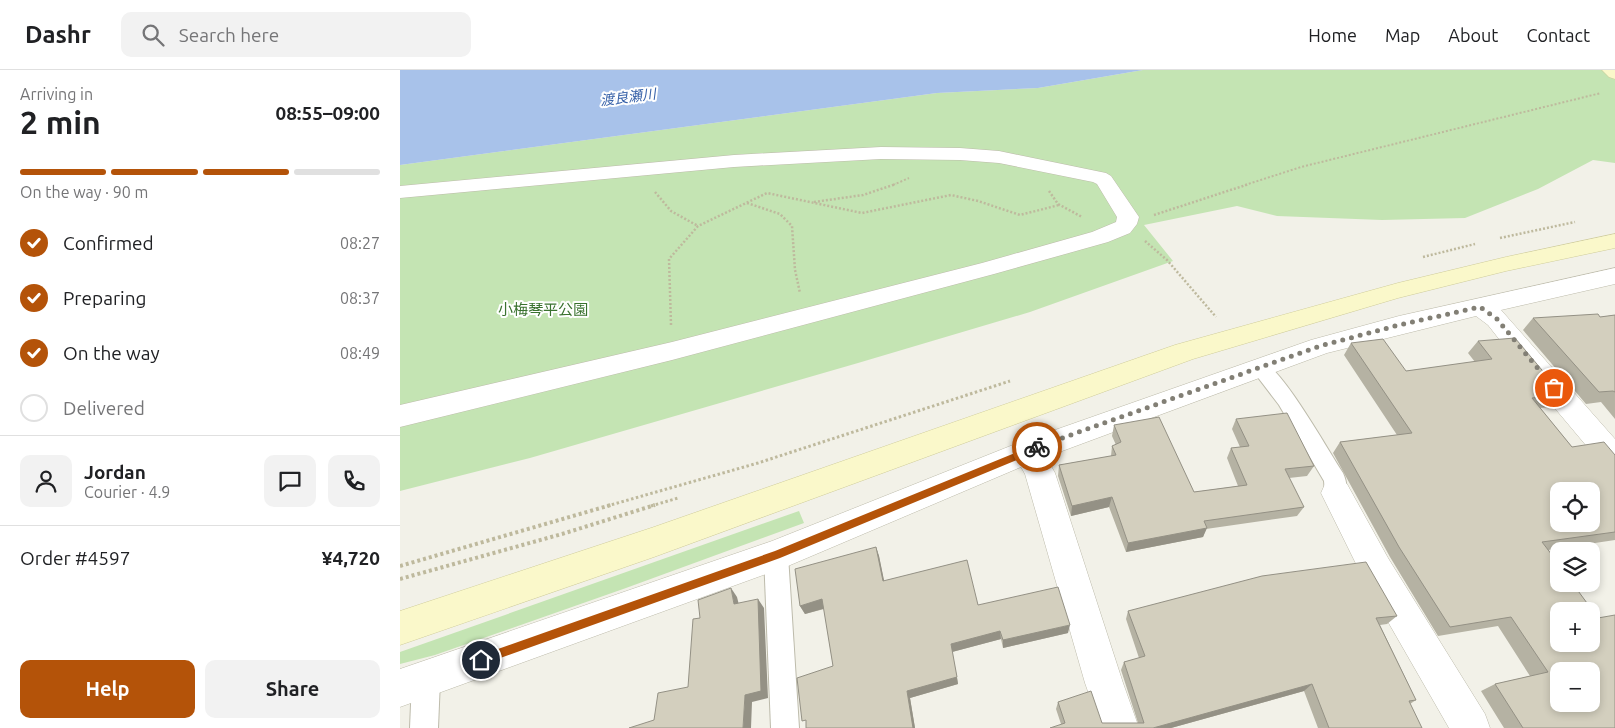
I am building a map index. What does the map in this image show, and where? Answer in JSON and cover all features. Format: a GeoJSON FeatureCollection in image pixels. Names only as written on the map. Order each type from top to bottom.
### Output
{"type":"FeatureCollection","features":[{"type":"Feature","properties":{"kind":"street"},"geometry":{"type":"LineString","coordinates":[[1610,70],[1615,74]]}},
{"type":"Feature","properties":{"kind":"street"},"geometry":{"type":"LineString","coordinates":[[400,192],[734,161],[881,153],[936,154],[1000,157],[1093,175],[1104,180],[1128,217],[1126,224],[1122,228],[1100,237],[805,318],[400,416]]}},
{"type":"Feature","properties":{"kind":"street"},"geometry":{"type":"LineString","coordinates":[[400,628],[654,542],[1184,352],[1262,328],[1425,283],[1615,240]]}},
{"type":"Feature","properties":{"kind":"street"},"geometry":{"type":"LineString","coordinates":[[413,684],[776,555],[1028,451],[1320,346],[1399,325],[1615,276]]}},
{"type":"Feature","properties":{"kind":"street"},"geometry":{"type":"LineString","coordinates":[[1480,307],[1497,319],[1541,374],[1615,459]]}},
{"type":"Feature","properties":{"kind":"street"},"geometry":{"type":"LineString","coordinates":[[1028,451],[1040,473],[1104,683],[1120,728]]}},
{"type":"Feature","properties":{"kind":"street"},"geometry":{"type":"LineString","coordinates":[[1336,493],[1376,569],[1471,728]]}},
{"type":"Feature","properties":{"kind":"lane"},"geometry":{"type":"LineString","coordinates":[[1260,367],[1286,400],[1335,480],[1336,493]]}},
{"type":"Feature","properties":{"kind":"lane"},"geometry":{"type":"LineString","coordinates":[[776,555],[785,728]]}},
{"type":"Feature","properties":{"kind":"lane"},"geometry":{"type":"LineString","coordinates":[[413,684],[424,728]]}},
{"type":"Feature","properties":{"kind":"path"},"geometry":{"type":"LineString","coordinates":[[1126,224],[1301,167],[1595,96],[1602,92]]}},
{"type":"Feature","properties":{"kind":"path"},"geometry":{"type":"LineString","coordinates":[[811,202],[862,196],[896,185],[934,167],[936,154]]}},
{"type":"Feature","properties":{"kind":"path"},"geometry":{"type":"LineString","coordinates":[[1053,168],[1046,176],[1045,184],[1050,197],[1059,205],[1097,227],[1100,237]]}},
{"type":"Feature","properties":{"kind":"path"},"geometry":{"type":"LineString","coordinates":[[638,170],[671,210],[698,226]]}},
{"type":"Feature","properties":{"kind":"path"},"geometry":{"type":"LineString","coordinates":[[672,351],[670,259],[698,226],[767,193],[862,213],[914,204],[945,195],[978,201],[1020,214],[1059,205]]}},
{"type":"Feature","properties":{"kind":"path"},"geometry":{"type":"LineString","coordinates":[[746,202],[780,214],[792,226],[795,270],[805,318]]}},
{"type":"Feature","properties":{"kind":"path"},"geometry":{"type":"LineString","coordinates":[[1126,224],[1167,260],[1212,312]]}},
{"type":"Feature","properties":{"kind":"green space","name":"小梅琴平公園"},"geometry":{"type":"Polygon","coordinates":[[[1143,70],[1615,70],[1615,163],[1593,160],[1538,189],[1465,218],[1382,220],[1277,216],[1237,206],[1144,225],[1173,261],[1030,312],[530,458],[400,491],[400,165],[937,93],[1038,88],[1143,70]]]}},
{"type":"Feature","properties":{"kind":"green space"},"geometry":{"type":"Polygon","coordinates":[[[799,511],[804,523],[435,655],[400,664],[400,652],[799,511]]]}},
{"type":"Feature","properties":{"kind":"water","name":"渡良瀬川"},"geometry":{"type":"Polygon","coordinates":[[[400,70],[1143,70],[1038,88],[937,93],[400,165],[400,70]]]}},
{"type":"Feature","properties":{"kind":"building"},"geometry":{"type":"Polygon","coordinates":[[[1598,314],[1600,317],[1615,315],[1615,392],[1599,392],[1533,318],[1598,314]]]}},
{"type":"Feature","properties":{"kind":"building"},"geometry":{"type":"Polygon","coordinates":[[[1515,338],[1563,395],[1532,398],[1572,447],[1604,442],[1615,455],[1615,532],[1542,542],[1550,552],[1550,592],[1579,592],[1586,602],[1550,602],[1550,652],[1600,652],[1600,618],[1615,615],[1615,728],[1523,728],[1495,684],[1548,672],[1511,617],[1450,627],[1399,547],[1340,442],[1412,433],[1351,343],[1383,339],[1406,371],[1492,359],[1478,341],[1515,338]]]}},
{"type":"Feature","properties":{"kind":"building"},"geometry":{"type":"Polygon","coordinates":[[[1287,413],[1314,466],[1285,469],[1304,507],[1204,521],[1207,528],[1128,543],[1112,497],[1072,506],[1059,465],[1116,455],[1112,446],[1121,442],[1114,425],[1159,417],[1194,492],[1247,485],[1231,448],[1249,446],[1236,419],[1287,413]]]}},
{"type":"Feature","properties":{"kind":"building"},"geometry":{"type":"Polygon","coordinates":[[[876,547],[883,581],[967,560],[978,605],[1058,587],[1070,625],[1003,640],[1000,631],[951,644],[957,677],[907,691],[913,728],[806,728],[806,720],[802,721],[797,678],[833,666],[822,599],[800,606],[795,569],[876,547]]]}},
{"type":"Feature","properties":{"kind":"building"},"geometry":{"type":"Polygon","coordinates":[[[1366,562],[1397,616],[1376,618],[1416,700],[1409,701],[1422,728],[1329,728],[1312,684],[1153,728],[1050,728],[1065,723],[1058,702],[1091,691],[1102,723],[1144,723],[1124,662],[1145,656],[1128,611],[1262,576],[1366,562]]]}},
{"type":"Feature","properties":{"kind":"building"},"geometry":{"type":"Polygon","coordinates":[[[731,588],[734,604],[758,599],[761,691],[745,695],[743,728],[629,728],[654,720],[658,693],[688,687],[693,619],[700,618],[698,600],[731,588]]]}},
{"type":"Feature","properties":{"kind":"way so far"},"geometry":{"type":"LineString","coordinates":[[1037,447],[1320,346],[1399,325],[1480,307],[1497,319],[1554,388]]}},
{"type":"Feature","properties":{"kind":"route"},"geometry":{"type":"LineString","coordinates":[[481,660],[776,555],[1037,447]]}}]}
